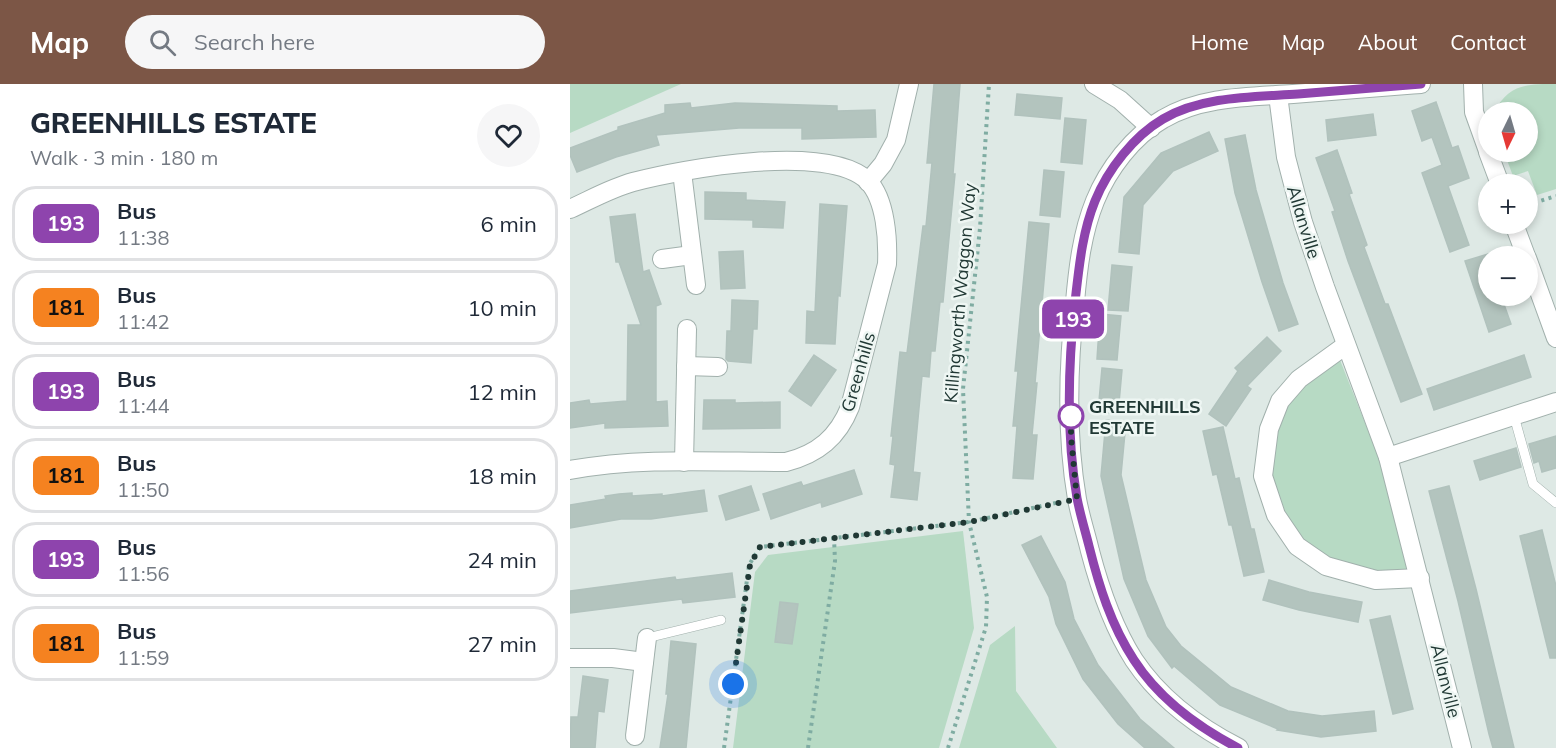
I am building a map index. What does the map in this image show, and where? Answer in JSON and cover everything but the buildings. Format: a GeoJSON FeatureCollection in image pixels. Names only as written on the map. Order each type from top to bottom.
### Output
{"type":"FeatureCollection","features":[{"type":"Feature","properties":{"kind":"street"},"geometry":{"type":"LineString","coordinates":[[570,209],[631,183],[682,172],[743,163],[807,160],[848,169],[868,182],[883,164],[896,140],[909,84]]}},
{"type":"Feature","properties":{"kind":"street"},"geometry":{"type":"LineString","coordinates":[[1094,84],[1120,100],[1151,128]]}},
{"type":"Feature","properties":{"kind":"street"},"geometry":{"type":"LineString","coordinates":[[1239,748],[1194,722],[1160,693],[1133,659],[1115,626],[1099,587],[1077,499],[1071,437],[1070,373],[1073,318],[1083,242],[1095,201],[1107,177],[1121,156],[1164,118],[1185,109],[1221,100],[1421,84]]}},
{"type":"Feature","properties":{"kind":"street"},"geometry":{"type":"LineString","coordinates":[[1473,84],[1474,112],[1478,123]]}},
{"type":"Feature","properties":{"kind":"street","name":"Allanville"},"geometry":{"type":"LineString","coordinates":[[1278,95],[1286,157],[1303,222],[1388,457],[1462,748]]}},
{"type":"Feature","properties":{"kind":"street"},"geometry":{"type":"LineString","coordinates":[[682,172],[696,285]]}},
{"type":"Feature","properties":{"kind":"street","name":"Greenhills"},"geometry":{"type":"LineString","coordinates":[[570,470],[617,463],[786,462],[802,458],[830,440],[844,421],[850,407],[887,264],[886,224],[875,191],[868,182]]}},
{"type":"Feature","properties":{"kind":"street"},"geometry":{"type":"LineString","coordinates":[[662,259],[692,255]]}},
{"type":"Feature","properties":{"kind":"street"},"geometry":{"type":"LineString","coordinates":[[1538,282],[1546,300],[1556,338]]}},
{"type":"Feature","properties":{"kind":"street"},"geometry":{"type":"LineString","coordinates":[[684,462],[687,329]]}},
{"type":"Feature","properties":{"kind":"street"},"geometry":{"type":"LineString","coordinates":[[1346,345],[1299,379],[1280,401],[1269,429],[1263,476],[1276,515],[1297,546],[1326,566],[1376,580],[1420,578]]}},
{"type":"Feature","properties":{"kind":"street"},"geometry":{"type":"LineString","coordinates":[[686,366],[718,367]]}},
{"type":"Feature","properties":{"kind":"street"},"geometry":{"type":"LineString","coordinates":[[1388,457],[1556,402]]}},
{"type":"Feature","properties":{"kind":"street"},"geometry":{"type":"LineString","coordinates":[[635,736],[647,638]]}},
{"type":"Feature","properties":{"kind":"street"},"geometry":{"type":"LineString","coordinates":[[570,658],[613,658],[644,662]]}},
{"type":"Feature","properties":{"kind":"lane"},"geometry":{"type":"LineString","coordinates":[[1514,416],[1533,484],[1556,503]]}},
{"type":"Feature","properties":{"kind":"lane"},"geometry":{"type":"LineString","coordinates":[[647,638],[721,620]]}},
{"type":"Feature","properties":{"kind":"path","name":"Killingworth Waggon Way"},"geometry":{"type":"LineString","coordinates":[[948,748],[986,627],[987,597],[969,522],[963,389],[980,228],[989,84]]}},
{"type":"Feature","properties":{"kind":"path"},"geometry":{"type":"LineString","coordinates":[[1538,202],[1556,196]]}},
{"type":"Feature","properties":{"kind":"path"},"geometry":{"type":"LineString","coordinates":[[724,748],[750,565],[760,547],[969,522],[1077,499]]}},
{"type":"Feature","properties":{"kind":"path"},"geometry":{"type":"LineString","coordinates":[[808,748],[835,561],[834,538]]}},
{"type":"Feature","properties":{"kind":"green space"},"geometry":{"type":"Polygon","coordinates":[[[570,84],[681,84],[570,133],[570,84]]]}},
{"type":"Feature","properties":{"kind":"green space"},"geometry":{"type":"Polygon","coordinates":[[[1536,84],[1556,84],[1556,189],[1538,195],[1538,174],[1529,174],[1528,171],[1512,174],[1508,162],[1538,162],[1538,102],[1501,102],[1512,91],[1536,84]]]}},
{"type":"Feature","properties":{"kind":"green space"},"geometry":{"type":"Polygon","coordinates":[[[1340,360],[1381,463],[1407,569],[1375,571],[1328,557],[1302,541],[1283,513],[1271,476],[1275,432],[1286,404],[1302,387],[1340,360]]]}},
{"type":"Feature","properties":{"kind":"green space"},"geometry":{"type":"Polygon","coordinates":[[[963,531],[974,628],[939,748],[733,748],[755,572],[768,555],[963,531]]]}},
{"type":"Feature","properties":{"kind":"green space"},"geometry":{"type":"Polygon","coordinates":[[[1015,626],[1016,691],[1057,748],[959,748],[990,645],[1015,626]]]}},
{"type":"Feature","properties":{"kind":"bus line","name":"193"},"geometry":{"type":"LineString","coordinates":[[1238,748],[1194,722],[1160,693],[1146,677],[1115,626],[1099,587],[1077,499],[1071,437],[1070,373],[1073,318],[1085,231],[1095,201],[1121,156],[1164,118],[1185,109],[1221,100],[1421,84]]}},
{"type":"Feature","properties":{"kind":"place","name":"GREENHILLS ESTATE"},"geometry":{"type":"Point","coordinates":[1071,416]}},
{"type":"Feature","properties":{"kind":"route"},"geometry":{"type":"LineString","coordinates":[[733,684],[750,565],[760,547],[969,522],[1077,499],[1071,416]]}}]}
